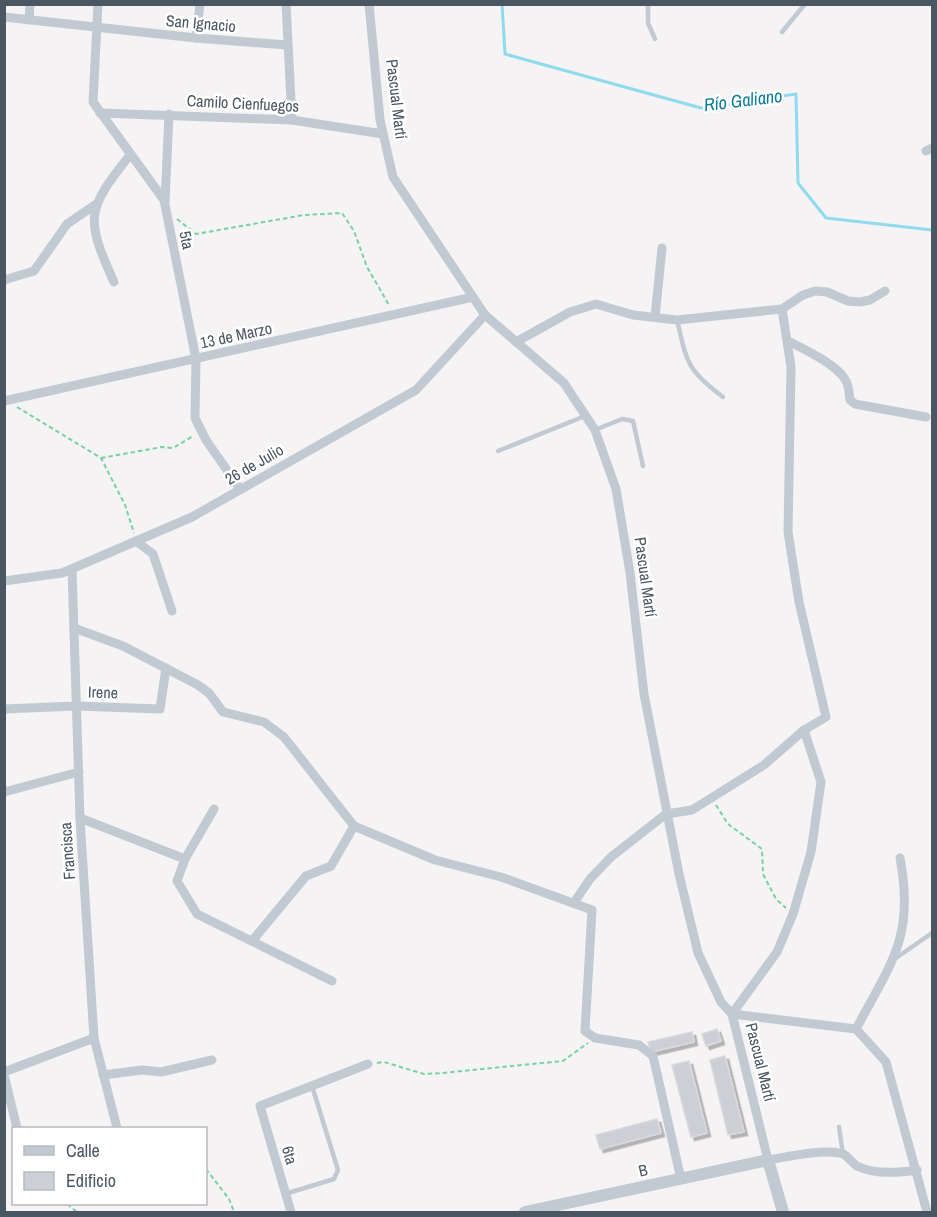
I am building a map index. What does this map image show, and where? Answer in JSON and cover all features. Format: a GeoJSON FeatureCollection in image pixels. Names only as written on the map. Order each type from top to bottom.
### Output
{"type":"FeatureCollection","features":[{"type":"Feature","properties":{"kind":"street"},"geometry":{"type":"LineString","coordinates":[[29,20],[30,4]]}},
{"type":"Feature","properties":{"kind":"street","name":"5ta"},"geometry":{"type":"LineString","coordinates":[[99,4],[93,102],[164,204],[196,359],[195,418],[240,489]]}},
{"type":"Feature","properties":{"kind":"street"},"geometry":{"type":"LineString","coordinates":[[196,38],[200,4]]}},
{"type":"Feature","properties":{"kind":"street"},"geometry":{"type":"LineString","coordinates":[[286,4],[292,120]]}},
{"type":"Feature","properties":{"kind":"street","name":"Pascual Martí"},"geometry":{"type":"LineString","coordinates":[[369,4],[383,134],[393,177],[485,315],[564,382],[595,430],[616,489],[630,573],[644,694],[666,814],[698,953],[722,1002],[732,1014],[783,1212]]}},
{"type":"Feature","properties":{"kind":"street","name":"San Ignacio"},"geometry":{"type":"LineString","coordinates":[[4,17],[196,38],[287,45]]}},
{"type":"Feature","properties":{"kind":"street","name":"Camilo Cienfuegos"},"geometry":{"type":"LineString","coordinates":[[100,113],[292,120],[383,134]]}},
{"type":"Feature","properties":{"kind":"street"},"geometry":{"type":"LineString","coordinates":[[164,204],[169,114]]}},
{"type":"Feature","properties":{"kind":"street"},"geometry":{"type":"LineString","coordinates":[[4,280],[34,271],[67,224],[95,205],[130,155]]}},
{"type":"Feature","properties":{"kind":"street"},"geometry":{"type":"LineString","coordinates":[[95,205],[93,226],[96,242],[114,282]]}},
{"type":"Feature","properties":{"kind":"street"},"geometry":{"type":"LineString","coordinates":[[655,317],[662,248]]}},
{"type":"Feature","properties":{"kind":"street"},"geometry":{"type":"LineString","coordinates":[[516,342],[570,312],[596,304],[633,315],[677,320],[782,309],[803,295],[815,291],[827,292],[848,301],[860,302],[870,300],[885,291]]}},
{"type":"Feature","properties":{"kind":"street","name":"13 de Marzo"},"geometry":{"type":"LineString","coordinates":[[6,401],[473,297]]}},
{"type":"Feature","properties":{"kind":"street"},"geometry":{"type":"LineString","coordinates":[[575,902],[590,879],[611,857],[666,814],[692,810],[764,765],[804,730],[826,717],[800,602],[788,532],[791,367],[782,309]]}},
{"type":"Feature","properties":{"kind":"street","name":"26 de Julio"},"geometry":{"type":"LineString","coordinates":[[4,581],[72,569],[192,517],[416,390],[485,315]]}},
{"type":"Feature","properties":{"kind":"street"},"geometry":{"type":"LineString","coordinates":[[788,341],[815,355],[842,376],[847,382],[850,400],[855,404],[926,417]]}},
{"type":"Feature","properties":{"kind":"street"},"geometry":{"type":"LineString","coordinates":[[136,541],[153,554],[172,611]]}},
{"type":"Feature","properties":{"kind":"street","name":"Francisca"},"geometry":{"type":"LineString","coordinates":[[72,569],[80,818],[94,1038],[117,1127]]}},
{"type":"Feature","properties":{"kind":"street"},"geometry":{"type":"LineString","coordinates":[[74,628],[123,646],[166,668],[209,693],[223,712],[264,722],[284,737],[354,826],[435,860],[501,877],[592,910],[585,1030],[595,1038],[639,1045],[653,1056],[681,1179]]}},
{"type":"Feature","properties":{"kind":"street","name":"Irene"},"geometry":{"type":"LineString","coordinates":[[4,708],[76,706],[160,709],[166,668]]}},
{"type":"Feature","properties":{"kind":"street"},"geometry":{"type":"LineString","coordinates":[[804,730],[821,782],[812,852],[777,952],[732,1014],[856,1029],[886,1062],[927,1212]]}},
{"type":"Feature","properties":{"kind":"street"},"geometry":{"type":"LineString","coordinates":[[4,792],[78,772]]}},
{"type":"Feature","properties":{"kind":"street"},"geometry":{"type":"LineString","coordinates":[[214,809],[185,860],[177,881],[197,914],[332,981]]}},
{"type":"Feature","properties":{"kind":"street"},"geometry":{"type":"LineString","coordinates":[[80,818],[185,860]]}},
{"type":"Feature","properties":{"kind":"street"},"geometry":{"type":"LineString","coordinates":[[252,941],[306,876],[331,866],[354,826]]}},
{"type":"Feature","properties":{"kind":"street"},"geometry":{"type":"LineString","coordinates":[[856,1029],[899,948],[904,924],[906,888],[900,858]]}},
{"type":"Feature","properties":{"kind":"street"},"geometry":{"type":"LineString","coordinates":[[16,1127],[4,1074],[94,1038]]}},
{"type":"Feature","properties":{"kind":"street"},"geometry":{"type":"LineString","coordinates":[[104,1075],[142,1070],[162,1072],[212,1060]]}},
{"type":"Feature","properties":{"kind":"street"},"geometry":{"type":"LineString","coordinates":[[312,1086],[368,1064]]}},
{"type":"Feature","properties":{"kind":"street","name":"6ta"},"geometry":{"type":"LineString","coordinates":[[291,1212],[260,1106],[312,1086]]}},
{"type":"Feature","properties":{"kind":"street"},"geometry":{"type":"LineString","coordinates":[[768,1160],[827,1152],[843,1154],[858,1166],[878,1171],[895,1173],[917,1170]]}},
{"type":"Feature","properties":{"kind":"street","name":"B"},"geometry":{"type":"LineString","coordinates":[[525,1212],[768,1160]]}},
{"type":"Feature","properties":{"kind":"lane"},"geometry":{"type":"LineString","coordinates":[[648,4],[648,23],[655,39]]}},
{"type":"Feature","properties":{"kind":"lane"},"geometry":{"type":"LineString","coordinates":[[782,32],[805,4]]}},
{"type":"Feature","properties":{"kind":"lane"},"geometry":{"type":"LineString","coordinates":[[677,320],[689,366],[701,381],[723,397]]}},
{"type":"Feature","properties":{"kind":"lane"},"geometry":{"type":"LineString","coordinates":[[498,451],[585,416]]}},
{"type":"Feature","properties":{"kind":"lane"},"geometry":{"type":"LineString","coordinates":[[595,430],[622,419],[633,421],[643,466]]}},
{"type":"Feature","properties":{"kind":"lane"},"geometry":{"type":"LineString","coordinates":[[893,959],[933,933]]}},
{"type":"Feature","properties":{"kind":"lane"},"geometry":{"type":"LineString","coordinates":[[285,1194],[334,1179],[338,1170],[312,1086]]}},
{"type":"Feature","properties":{"kind":"lane"},"geometry":{"type":"LineString","coordinates":[[839,1127],[843,1154]]}},
{"type":"Feature","properties":{"kind":"path"},"geometry":{"type":"LineString","coordinates":[[164,204],[183,226],[196,234],[304,215],[342,213],[354,231],[367,267],[395,316]]}},
{"type":"Feature","properties":{"kind":"path"},"geometry":{"type":"LineString","coordinates":[[6,401],[101,458],[125,505],[136,541]]}},
{"type":"Feature","properties":{"kind":"path"},"geometry":{"type":"LineString","coordinates":[[101,458],[162,447],[173,448],[202,432]]}},
{"type":"Feature","properties":{"kind":"path"},"geometry":{"type":"LineString","coordinates":[[711,797],[728,824],[762,849],[763,874],[776,898],[792,914]]}},
{"type":"Feature","properties":{"kind":"path"},"geometry":{"type":"LineString","coordinates":[[368,1064],[384,1062],[424,1074],[563,1061],[595,1038]]}},
{"type":"Feature","properties":{"kind":"path"},"geometry":{"type":"LineString","coordinates":[[207,1170],[229,1199],[234,1212]]}},
{"type":"Feature","properties":{"kind":"building"},"geometry":{"type":"Polygon","coordinates":[[[717,1029],[721,1041],[706,1046],[702,1034],[717,1029]]]}},
{"type":"Feature","properties":{"kind":"building"},"geometry":{"type":"Polygon","coordinates":[[[692,1032],[694,1042],[651,1052],[648,1042],[692,1032]]]}},
{"type":"Feature","properties":{"kind":"building"},"geometry":{"type":"Polygon","coordinates":[[[725,1056],[744,1132],[728,1135],[710,1060],[725,1056]]]}},
{"type":"Feature","properties":{"kind":"building"},"geometry":{"type":"Polygon","coordinates":[[[689,1061],[707,1133],[691,1137],[672,1065],[689,1061]]]}},
{"type":"Feature","properties":{"kind":"building"},"geometry":{"type":"Polygon","coordinates":[[[657,1119],[661,1133],[600,1149],[596,1135],[657,1119]]]}},
{"type":"Feature","properties":{"kind":"waterway","name":"Río Galiano"},"geometry":{"type":"LineString","coordinates":[[502,4],[505,54],[701,108],[796,94],[798,183],[826,218],[932,230]]}}]}
